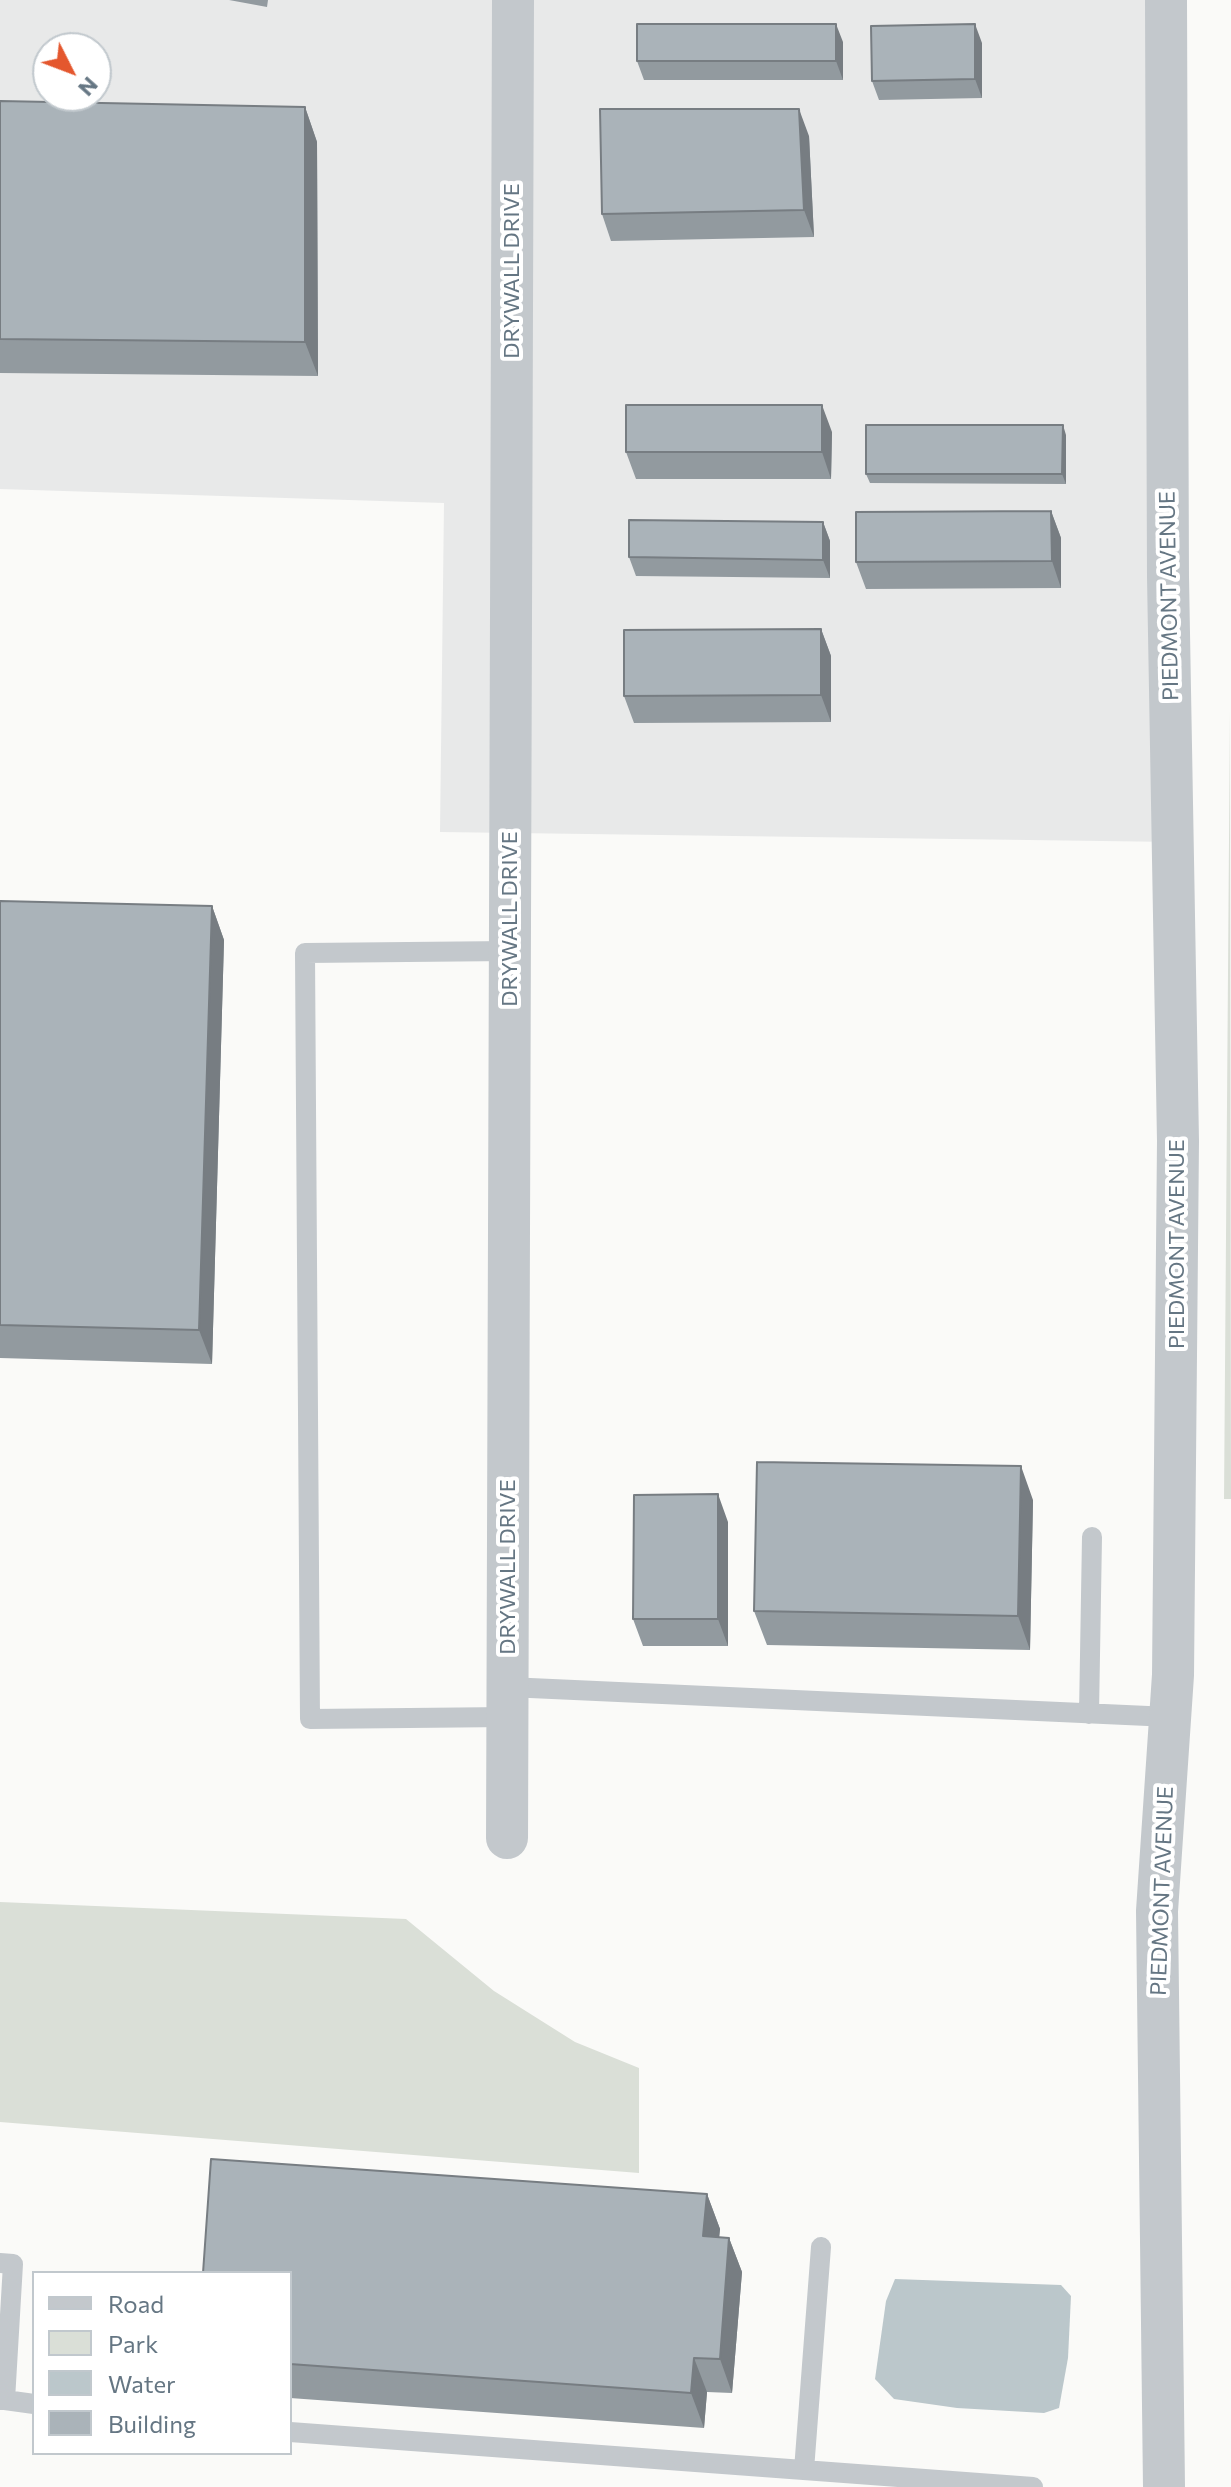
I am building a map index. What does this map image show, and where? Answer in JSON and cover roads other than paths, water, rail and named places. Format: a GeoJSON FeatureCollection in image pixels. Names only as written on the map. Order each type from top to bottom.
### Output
{"type":"FeatureCollection","features":[{"type":"Feature","properties":{"kind":"street","name":"DRYWALL DRIVE"},"geometry":{"type":"LineString","coordinates":[[507,1838],[513,0]]}},
{"type":"Feature","properties":{"kind":"street","name":"PIEDMONT AVENUE"},"geometry":{"type":"LineString","coordinates":[[1164,2487],[1157,1911],[1173,1675],[1178,1141],[1168,563],[1166,0]]}},
{"type":"Feature","properties":{"kind":"lane"},"geometry":{"type":"LineString","coordinates":[[510,951],[305,953],[310,1719],[508,1702],[1170,1717]]}},
{"type":"Feature","properties":{"kind":"lane"},"geometry":{"type":"LineString","coordinates":[[1089,1714],[1092,1537]]}},
{"type":"Feature","properties":{"kind":"lane"},"geometry":{"type":"LineString","coordinates":[[804,2470],[821,2247]]}},
{"type":"Feature","properties":{"kind":"lane"},"geometry":{"type":"LineString","coordinates":[[0,2263],[13,2264],[2,2400],[32,2404]]}},
{"type":"Feature","properties":{"kind":"lane"},"geometry":{"type":"LineString","coordinates":[[292,2432],[1033,2487]]}},
{"type":"Feature","properties":{"kind":"water"},"geometry":{"type":"Polygon","coordinates":[[[895,2279],[1061,2285],[1071,2296],[1068,2358],[1059,2408],[1044,2413],[957,2408],[894,2399],[875,2379],[886,2301],[895,2279]]]}}]}
